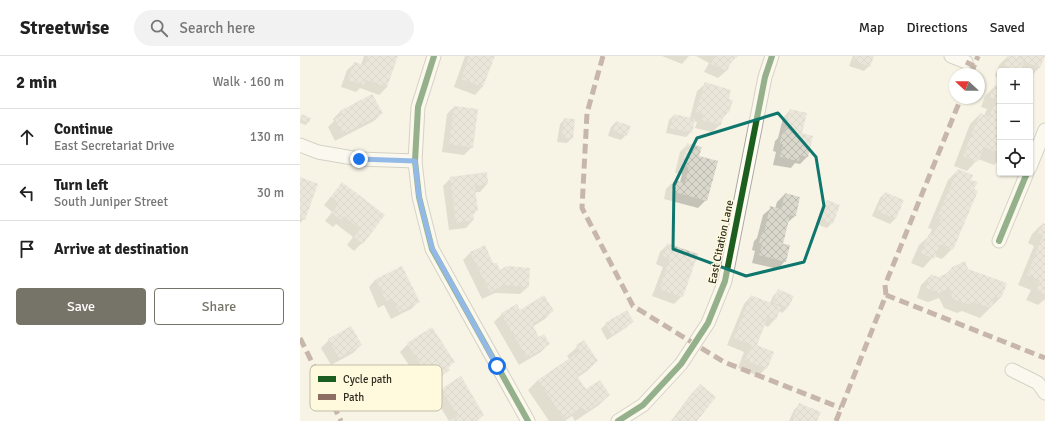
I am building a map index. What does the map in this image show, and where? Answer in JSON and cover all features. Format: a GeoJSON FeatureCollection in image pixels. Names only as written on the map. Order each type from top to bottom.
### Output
{"type":"FeatureCollection","features":[{"type":"Feature","properties":{"kind":"street"},"geometry":{"type":"LineString","coordinates":[[434,56],[418,107],[415,161],[419,197],[432,248],[528,421]]}},
{"type":"Feature","properties":{"kind":"street","name":"East Citation Lane"},"geometry":{"type":"LineString","coordinates":[[618,421],[643,405],[681,364],[708,324],[725,281],[765,77],[772,56]]}},
{"type":"Feature","properties":{"kind":"street"},"geometry":{"type":"LineString","coordinates":[[952,56],[966,62]]}},
{"type":"Feature","properties":{"kind":"street"},"geometry":{"type":"LineString","coordinates":[[1033,160],[1045,130]]}},
{"type":"Feature","properties":{"kind":"street"},"geometry":{"type":"LineString","coordinates":[[300,145],[318,152],[359,159],[415,161]]}},
{"type":"Feature","properties":{"kind":"street"},"geometry":{"type":"LineString","coordinates":[[999,241],[1026,176]]}},
{"type":"Feature","properties":{"kind":"street"},"geometry":{"type":"LineString","coordinates":[[1012,370],[1038,383],[1045,393]]}},
{"type":"Feature","properties":{"kind":"highlighted area"},"geometry":{"type":"Polygon","coordinates":[[[778,113],[816,157],[824,206],[804,262],[746,276],[673,249],[674,185],[697,138],[778,113]]]}},
{"type":"Feature","properties":{"kind":"building"},"geometry":{"type":"Polygon","coordinates":[[[368,56],[398,56],[387,87],[366,80],[364,85],[348,80],[354,62],[365,65],[368,56]]]}},
{"type":"Feature","properties":{"kind":"building"},"geometry":{"type":"Polygon","coordinates":[[[469,56],[495,56],[483,87],[461,79],[469,56]]]}},
{"type":"Feature","properties":{"kind":"building"},"geometry":{"type":"Polygon","coordinates":[[[715,56],[738,56],[737,58],[734,57],[727,71],[711,64],[715,56]]]}},
{"type":"Feature","properties":{"kind":"building"},"geometry":{"type":"Polygon","coordinates":[[[855,56],[874,56],[870,67],[853,60],[855,56]]]}},
{"type":"Feature","properties":{"kind":"building"},"geometry":{"type":"Polygon","coordinates":[[[1008,56],[1015,56],[1022,59],[1023,56],[1045,56],[1040,68],[1024,61],[1022,68],[1009,68],[1004,66],[1008,56]]]}},
{"type":"Feature","properties":{"kind":"building"},"geometry":{"type":"Polygon","coordinates":[[[705,82],[731,90],[729,99],[733,100],[729,113],[725,111],[721,125],[702,120],[704,115],[696,112],[705,82]]]}},
{"type":"Feature","properties":{"kind":"building"},"geometry":{"type":"Polygon","coordinates":[[[995,85],[997,86],[997,153],[984,147],[978,162],[963,156],[980,113],[989,117],[996,99],[990,97],[995,85]]]}},
{"type":"Feature","properties":{"kind":"building"},"geometry":{"type":"Polygon","coordinates":[[[372,94],[383,113],[343,134],[335,119],[342,115],[340,111],[372,94]]]}},
{"type":"Feature","properties":{"kind":"building"},"geometry":{"type":"Polygon","coordinates":[[[454,106],[478,109],[473,148],[449,144],[454,106]]]}},
{"type":"Feature","properties":{"kind":"building"},"geometry":{"type":"Polygon","coordinates":[[[790,109],[807,113],[802,133],[813,136],[808,157],[800,155],[799,161],[780,157],[783,144],[780,143],[782,133],[785,133],[790,109]]]}},
{"type":"Feature","properties":{"kind":"building"},"geometry":{"type":"Polygon","coordinates":[[[301,114],[311,118],[309,123],[300,119],[301,114]]]}},
{"type":"Feature","properties":{"kind":"building"},"geometry":{"type":"Polygon","coordinates":[[[674,114],[695,119],[692,133],[670,128],[674,114]]]}},
{"type":"Feature","properties":{"kind":"building"},"geometry":{"type":"Polygon","coordinates":[[[564,118],[575,119],[573,139],[562,137],[564,118]]]}},
{"type":"Feature","properties":{"kind":"building"},"geometry":{"type":"Polygon","coordinates":[[[616,121],[631,126],[627,136],[613,131],[616,121]]]}},
{"type":"Feature","properties":{"kind":"building"},"geometry":{"type":"Polygon","coordinates":[[[687,143],[702,147],[699,156],[718,161],[707,201],[671,191],[674,180],[685,183],[689,167],[682,165],[687,143]]]}},
{"type":"Feature","properties":{"kind":"building"},"geometry":{"type":"Polygon","coordinates":[[[958,169],[973,175],[971,180],[978,182],[974,189],[978,191],[953,250],[940,244],[934,259],[921,253],[929,234],[933,236],[941,219],[937,218],[958,169]]]}},
{"type":"Feature","properties":{"kind":"building"},"geometry":{"type":"Polygon","coordinates":[[[487,172],[488,184],[475,186],[478,211],[473,211],[474,220],[456,223],[450,177],[487,172]]]}},
{"type":"Feature","properties":{"kind":"building"},"geometry":{"type":"Polygon","coordinates":[[[300,177],[318,184],[305,220],[300,218],[300,177]]]}},
{"type":"Feature","properties":{"kind":"building"},"geometry":{"type":"Polygon","coordinates":[[[342,182],[385,215],[363,244],[354,237],[360,229],[344,216],[341,220],[332,213],[339,203],[331,197],[342,182]]]}},
{"type":"Feature","properties":{"kind":"building"},"geometry":{"type":"Polygon","coordinates":[[[885,192],[904,200],[896,219],[877,211],[885,192]]]}},
{"type":"Feature","properties":{"kind":"building"},"geometry":{"type":"Polygon","coordinates":[[[785,193],[800,197],[796,216],[790,215],[783,244],[790,245],[786,262],[759,255],[762,244],[759,243],[762,232],[764,233],[770,206],[781,209],[785,193]]]}},
{"type":"Feature","properties":{"kind":"building"},"geometry":{"type":"Polygon","coordinates":[[[827,200],[840,205],[833,224],[820,219],[827,200]]]}},
{"type":"Feature","properties":{"kind":"building"},"geometry":{"type":"Polygon","coordinates":[[[1042,223],[1045,224],[1045,294],[1036,290],[1040,280],[1027,275],[1043,235],[1038,233],[1042,223]]]}},
{"type":"Feature","properties":{"kind":"building"},"geometry":{"type":"Polygon","coordinates":[[[667,243],[698,254],[683,297],[659,289],[670,259],[663,256],[667,243]]]}},
{"type":"Feature","properties":{"kind":"building"},"geometry":{"type":"Polygon","coordinates":[[[485,245],[493,263],[497,263],[500,270],[507,266],[530,268],[529,287],[504,285],[490,292],[470,252],[485,245]]]}},
{"type":"Feature","properties":{"kind":"building"},"geometry":{"type":"Polygon","coordinates":[[[965,261],[968,269],[1007,283],[1002,296],[997,298],[995,297],[991,308],[973,302],[968,304],[953,299],[949,288],[939,293],[926,288],[931,274],[938,277],[950,272],[952,267],[965,261]]]}},
{"type":"Feature","properties":{"kind":"building"},"geometry":{"type":"Polygon","coordinates":[[[402,266],[420,302],[399,312],[392,298],[386,301],[376,279],[402,266]]]}},
{"type":"Feature","properties":{"kind":"building"},"geometry":{"type":"Polygon","coordinates":[[[778,289],[794,296],[788,308],[773,302],[778,289]]]}},
{"type":"Feature","properties":{"kind":"building"},"geometry":{"type":"Polygon","coordinates":[[[544,295],[554,311],[532,324],[539,337],[544,334],[550,344],[527,358],[501,313],[517,304],[520,310],[544,295]]]}},
{"type":"Feature","properties":{"kind":"building"},"geometry":{"type":"Polygon","coordinates":[[[751,295],[781,307],[776,320],[768,316],[757,345],[774,352],[767,369],[745,360],[752,345],[734,338],[751,295]]]}},
{"type":"Feature","properties":{"kind":"building"},"geometry":{"type":"Polygon","coordinates":[[[627,310],[634,322],[612,335],[605,323],[627,310]]]}},
{"type":"Feature","properties":{"kind":"building"},"geometry":{"type":"Polygon","coordinates":[[[351,326],[362,345],[339,358],[328,339],[351,326]]]}},
{"type":"Feature","properties":{"kind":"building"},"geometry":{"type":"Polygon","coordinates":[[[432,327],[455,362],[448,367],[450,370],[442,375],[442,365],[421,365],[407,343],[432,327]]]}},
{"type":"Feature","properties":{"kind":"building"},"geometry":{"type":"Polygon","coordinates":[[[584,340],[598,361],[577,376],[586,389],[600,380],[610,395],[586,412],[582,407],[564,419],[538,380],[580,351],[576,345],[584,340]]]}},
{"type":"Feature","properties":{"kind":"building"},"geometry":{"type":"Polygon","coordinates":[[[461,376],[484,415],[475,421],[449,421],[458,416],[442,388],[461,376]]]}},
{"type":"Feature","properties":{"kind":"building"},"geometry":{"type":"Polygon","coordinates":[[[700,384],[716,397],[697,421],[672,421],[700,384]]]}},
{"type":"Feature","properties":{"kind":"building"},"geometry":{"type":"Polygon","coordinates":[[[799,403],[821,412],[817,421],[792,421],[799,403]]]}},
{"type":"Feature","properties":{"kind":"marked path"},"geometry":{"type":"LineString","coordinates":[[603,56],[587,113],[582,208],[633,306],[724,362],[841,408]]}},
{"type":"Feature","properties":{"kind":"marked path"},"geometry":{"type":"LineString","coordinates":[[973,68],[978,56]]}},
{"type":"Feature","properties":{"kind":"marked path"},"geometry":{"type":"LineString","coordinates":[[966,62],[974,66]]}},
{"type":"Feature","properties":{"kind":"marked path"},"geometry":{"type":"LineString","coordinates":[[886,295],[885,285],[959,104]]}},
{"type":"Feature","properties":{"kind":"marked path"},"geometry":{"type":"LineString","coordinates":[[836,421],[886,295],[1045,358]]}},
{"type":"Feature","properties":{"kind":"marked path"},"geometry":{"type":"LineString","coordinates":[[300,338],[313,365]]}},
{"type":"Feature","properties":{"kind":"marked path"},"geometry":{"type":"LineString","coordinates":[[336,411],[341,421]]}},
{"type":"Feature","properties":{"kind":"cycle path"},"geometry":{"type":"LineString","coordinates":[[434,56],[418,107],[415,161],[419,197],[432,249],[528,421]]}},
{"type":"Feature","properties":{"kind":"cycle path"},"geometry":{"type":"LineString","coordinates":[[618,421],[643,405],[681,364],[708,323],[725,281],[765,77],[772,56]]}},
{"type":"Feature","properties":{"kind":"cycle path"},"geometry":{"type":"LineString","coordinates":[[999,241],[1026,176]]}},
{"type":"Feature","properties":{"kind":"route"},"geometry":{"type":"LineString","coordinates":[[359,159],[415,161],[419,197],[432,248],[497,366]]}}]}
